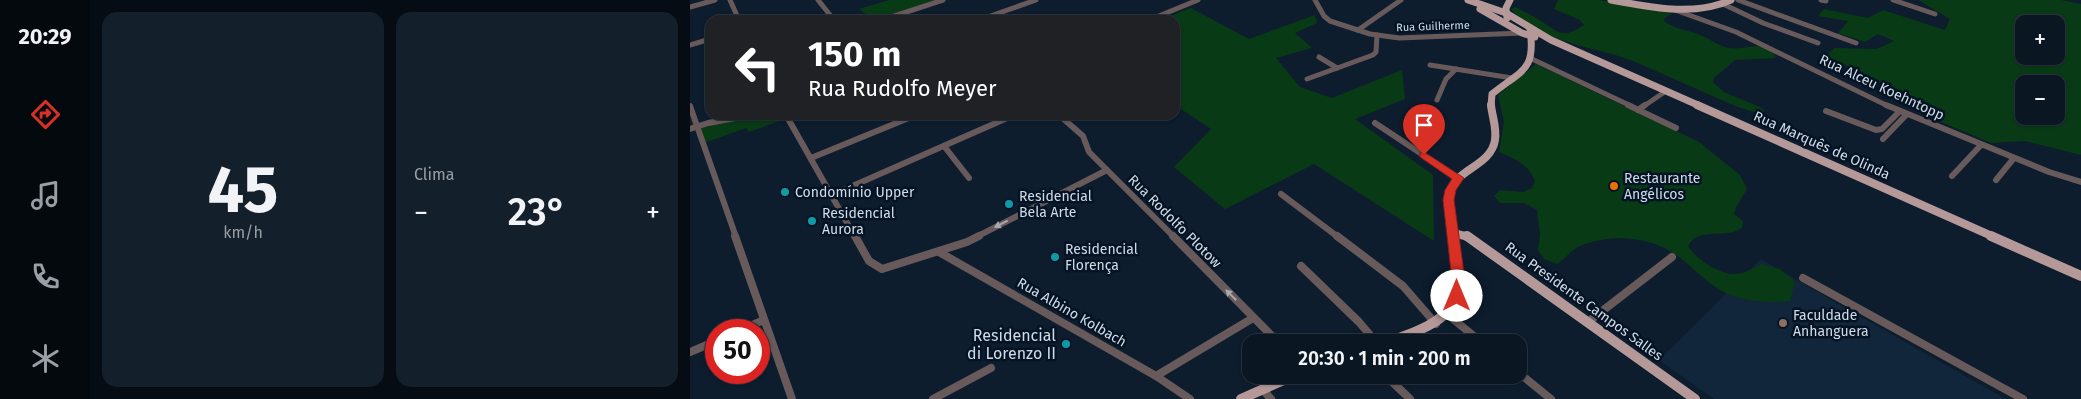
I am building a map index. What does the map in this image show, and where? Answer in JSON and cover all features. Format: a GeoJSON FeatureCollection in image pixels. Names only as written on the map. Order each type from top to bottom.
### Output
{"type":"FeatureCollection","features":[{"type":"Feature","properties":{"kind":"main road","name":"Rua Marquês de Olinda"},"geometry":{"type":"LineString","coordinates":[[1462,0],[1522,32],[1530,32],[1551,40],[2081,276]]}},
{"type":"Feature","properties":{"kind":"main road","name":"Rua Marquês de Olinda"},"geometry":{"type":"LineString","coordinates":[[1468,0],[1506,13],[1516,19],[1530,32]]}},
{"type":"Feature","properties":{"kind":"main road"},"geometry":{"type":"LineString","coordinates":[[1611,0],[1674,10],[1723,4],[1731,0]]}},
{"type":"Feature","properties":{"kind":"main road"},"geometry":{"type":"LineString","coordinates":[[1509,1],[1506,13],[1510,25]]}},
{"type":"Feature","properties":{"kind":"main road"},"geometry":{"type":"LineString","coordinates":[[1509,1],[1510,12],[1516,19]]}},
{"type":"Feature","properties":{"kind":"main road"},"geometry":{"type":"LineString","coordinates":[[1492,8],[1502,8],[1509,1]]}},
{"type":"Feature","properties":{"kind":"main road"},"geometry":{"type":"LineString","coordinates":[[1510,25],[1510,20],[1516,19]]}},
{"type":"Feature","properties":{"kind":"main road"},"geometry":{"type":"LineString","coordinates":[[1522,32],[1532,59]]}},
{"type":"Feature","properties":{"kind":"main road"},"geometry":{"type":"LineString","coordinates":[[1409,334],[1436,324],[1454,304],[1459,288],[1449,195],[1458,178],[1485,158],[1493,148],[1492,94],[1524,70],[1532,59],[1530,32]]}},
{"type":"Feature","properties":{"kind":"main road"},"geometry":{"type":"LineString","coordinates":[[1532,44],[1551,40]]}},
{"type":"Feature","properties":{"kind":"main road","name":"Rua Presidente Campos Salles"},"geometry":{"type":"LineString","coordinates":[[1453,233],[1472,238],[1695,399]]}},
{"type":"Feature","properties":{"kind":"main road"},"geometry":{"type":"LineString","coordinates":[[1241,399],[1276,384]]}},
{"type":"Feature","properties":{"kind":"street"},"geometry":{"type":"LineString","coordinates":[[690,7],[715,0]]}},
{"type":"Feature","properties":{"kind":"street"},"geometry":{"type":"LineString","coordinates":[[730,0],[737,15]]}},
{"type":"Feature","properties":{"kind":"street"},"geometry":{"type":"LineString","coordinates":[[818,0],[830,15]]}},
{"type":"Feature","properties":{"kind":"street"},"geometry":{"type":"LineString","coordinates":[[897,15],[943,0]]}},
{"type":"Feature","properties":{"kind":"street"},"geometry":{"type":"LineString","coordinates":[[993,15],[1036,0]]}},
{"type":"Feature","properties":{"kind":"street"},"geometry":{"type":"LineString","coordinates":[[1161,15],[1198,0]]}},
{"type":"Feature","properties":{"kind":"street","name":"Rua Guilherme"},"geometry":{"type":"LineString","coordinates":[[1315,0],[1326,18],[1377,35],[1406,38],[1522,32]]}},
{"type":"Feature","properties":{"kind":"street"},"geometry":{"type":"LineString","coordinates":[[1358,30],[1401,0]]}},
{"type":"Feature","properties":{"kind":"street"},"geometry":{"type":"LineString","coordinates":[[1738,0],[1856,43]]}},
{"type":"Feature","properties":{"kind":"street"},"geometry":{"type":"LineString","coordinates":[[1893,0],[1935,14]]}},
{"type":"Feature","properties":{"kind":"street"},"geometry":{"type":"LineString","coordinates":[[1723,4],[1763,23],[1818,42]]}},
{"type":"Feature","properties":{"kind":"street","name":"Rua Alceu Koehntopp"},"geometry":{"type":"LineString","coordinates":[[1674,10],[1736,32],[1904,113],[2056,175],[2081,182]]}},
{"type":"Feature","properties":{"kind":"street","name":"Rua Guilherme"},"geometry":{"type":"LineString","coordinates":[[1505,33],[1510,25]]}},
{"type":"Feature","properties":{"kind":"street"},"geometry":{"type":"LineString","coordinates":[[1307,79],[1376,54],[1377,35]]}},
{"type":"Feature","properties":{"kind":"street"},"geometry":{"type":"LineString","coordinates":[[690,45],[705,40]]}},
{"type":"Feature","properties":{"kind":"street"},"geometry":{"type":"LineString","coordinates":[[1319,57],[1338,68]]}},
{"type":"Feature","properties":{"kind":"street"},"geometry":{"type":"LineString","coordinates":[[1532,59],[1676,128]]}},
{"type":"Feature","properties":{"kind":"street"},"geometry":{"type":"LineString","coordinates":[[1430,65],[1512,78]]}},
{"type":"Feature","properties":{"kind":"street"},"geometry":{"type":"LineString","coordinates":[[1437,100],[1446,79],[1456,69]]}},
{"type":"Feature","properties":{"kind":"street"},"geometry":{"type":"LineString","coordinates":[[1638,110],[1666,92]]}},
{"type":"Feature","properties":{"kind":"street"},"geometry":{"type":"LineString","coordinates":[[690,106],[693,128],[764,319]]}},
{"type":"Feature","properties":{"kind":"street"},"geometry":{"type":"LineString","coordinates":[[1826,111],[1876,130],[1882,129],[1904,113]]}},
{"type":"Feature","properties":{"kind":"street"},"geometry":{"type":"LineString","coordinates":[[1883,139],[1904,113]]}},
{"type":"Feature","properties":{"kind":"street"},"geometry":{"type":"LineString","coordinates":[[693,128],[729,120]]}},
{"type":"Feature","properties":{"kind":"street"},"geometry":{"type":"LineString","coordinates":[[789,120],[869,261],[878,268],[889,268],[940,252],[978,236],[1107,170]]}},
{"type":"Feature","properties":{"kind":"street"},"geometry":{"type":"LineString","coordinates":[[811,158],[904,120]]}},
{"type":"Feature","properties":{"kind":"street"},"geometry":{"type":"LineString","coordinates":[[832,195],[1003,120]]}},
{"type":"Feature","properties":{"kind":"street","name":"Rua Rodolfo Plotow"},"geometry":{"type":"LineString","coordinates":[[1065,120],[1087,141],[1089,152],[1270,334]]}},
{"type":"Feature","properties":{"kind":"street"},"geometry":{"type":"LineString","coordinates":[[1375,123],[1458,178]]}},
{"type":"Feature","properties":{"kind":"street"},"geometry":{"type":"LineString","coordinates":[[1952,176],[1981,145]]}},
{"type":"Feature","properties":{"kind":"street"},"geometry":{"type":"LineString","coordinates":[[944,146],[969,178]]}},
{"type":"Feature","properties":{"kind":"street"},"geometry":{"type":"LineString","coordinates":[[1996,180],[2014,158]]}},
{"type":"Feature","properties":{"kind":"street"},"geometry":{"type":"LineString","coordinates":[[1281,194],[1403,286],[1436,324]]}},
{"type":"Feature","properties":{"kind":"street","name":"Rua Albino Kolbach"},"geometry":{"type":"LineString","coordinates":[[940,252],[1156,376],[1190,399]]}},
{"type":"Feature","properties":{"kind":"street"},"geometry":{"type":"LineString","coordinates":[[1588,322],[1672,257]]}},
{"type":"Feature","properties":{"kind":"street"},"geometry":{"type":"LineString","coordinates":[[1301,266],[1369,334]]}},
{"type":"Feature","properties":{"kind":"street"},"geometry":{"type":"LineString","coordinates":[[1803,278],[2023,399]]}},
{"type":"Feature","properties":{"kind":"street"},"geometry":{"type":"LineString","coordinates":[[1447,314],[1472,334]]}},
{"type":"Feature","properties":{"kind":"street"},"geometry":{"type":"LineString","coordinates":[[1156,376],[1254,318]]}},
{"type":"Feature","properties":{"kind":"street"},"geometry":{"type":"LineString","coordinates":[[770,337],[792,399]]}},
{"type":"Feature","properties":{"kind":"street"},"geometry":{"type":"LineString","coordinates":[[690,352],[705,346]]}},
{"type":"Feature","properties":{"kind":"street"},"geometry":{"type":"LineString","coordinates":[[933,399],[991,368]]}},
{"type":"Feature","properties":{"kind":"street"},"geometry":{"type":"LineString","coordinates":[[1527,380],[1551,399]]}},
{"type":"Feature","properties":{"kind":"street"},"geometry":{"type":"LineString","coordinates":[[1394,384],[1410,399]]}},
{"type":"Feature","properties":{"kind":"street"},"geometry":{"type":"LineString","coordinates":[[1263,390],[1271,399]]}},
{"type":"Feature","properties":{"kind":"shaded area","name":"Faculdade Anhanguera"},"geometry":{"type":"Polygon","coordinates":[[[1761,259],[2006,399],[1714,399],[1659,360],[1761,259]]]}},
{"type":"Feature","properties":{"kind":"green space"},"geometry":{"type":"Polygon","coordinates":[[[889,0],[935,0],[888,15],[867,15],[859,9],[889,0]]]}},
{"type":"Feature","properties":{"kind":"green space"},"geometry":{"type":"Polygon","coordinates":[[[1558,0],[1598,0],[1665,11],[1672,13],[1665,18],[1664,21],[1668,24],[1700,35],[1724,47],[1761,46],[1767,48],[1776,58],[1735,60],[1714,78],[1713,82],[1724,92],[1760,107],[1764,110],[1764,114],[1730,104],[1633,61],[1552,37],[1523,21],[1511,9],[1516,7],[1561,33],[1571,32],[1584,25],[1580,20],[1554,9],[1558,0]]]}},
{"type":"Feature","properties":{"kind":"green space"},"geometry":{"type":"Polygon","coordinates":[[[1918,0],[2061,0],[2081,4],[2081,155],[2025,141],[1991,143],[1934,119],[1945,111],[1826,56],[1835,48],[1877,49],[1894,41],[1878,34],[1865,42],[1838,33],[1848,21],[1818,16],[1824,9],[1868,18],[1883,10],[1945,30],[1950,19],[1918,0]]]}},
{"type":"Feature","properties":{"kind":"green space"},"geometry":{"type":"Polygon","coordinates":[[[1191,8],[1249,39],[1315,15],[1317,23],[1295,33],[1312,48],[1276,58],[1300,87],[1332,98],[1402,70],[1405,99],[1355,119],[1433,175],[1434,241],[1314,164],[1225,209],[1174,167],[1211,129],[1180,108],[1180,15],[1173,15],[1191,8]]]}},
{"type":"Feature","properties":{"kind":"green space"},"geometry":{"type":"Polygon","coordinates":[[[1536,64],[1699,142],[1740,175],[1747,189],[1734,214],[1743,221],[1742,228],[1727,233],[1698,236],[1688,246],[1701,260],[1725,273],[1739,274],[1761,264],[1780,269],[1795,282],[1790,301],[1760,301],[1730,295],[1709,283],[1668,249],[1643,241],[1617,238],[1604,239],[1577,248],[1557,264],[1544,259],[1538,250],[1540,234],[1537,210],[1524,203],[1500,203],[1494,196],[1500,190],[1523,192],[1532,188],[1535,181],[1525,166],[1499,152],[1504,122],[1498,95],[1536,64]]]}},
{"type":"Feature","properties":{"kind":"green space"},"geometry":{"type":"Polygon","coordinates":[[[732,120],[782,120],[749,132],[746,128],[704,143],[700,129],[711,123],[732,120]]]}},
{"type":"Feature","properties":{"kind":"place","name":"Restaurante Angélicos"},"geometry":{"type":"Point","coordinates":[1614,186]}},
{"type":"Feature","properties":{"kind":"place","name":"Condomínio Upper"},"geometry":{"type":"Point","coordinates":[785,192]}},
{"type":"Feature","properties":{"kind":"place","name":"Residencial Bela Arte"},"geometry":{"type":"Point","coordinates":[1009,204]}},
{"type":"Feature","properties":{"kind":"place","name":"Residencial Aurora"},"geometry":{"type":"Point","coordinates":[812,221]}},
{"type":"Feature","properties":{"kind":"place","name":"Residencial Florença"},"geometry":{"type":"Point","coordinates":[1055,257]}},
{"type":"Feature","properties":{"kind":"place","name":"Faculdade Anhanguera"},"geometry":{"type":"Point","coordinates":[1783,323]}},
{"type":"Feature","properties":{"kind":"place","name":"Residencial di Lorenzo II"},"geometry":{"type":"Point","coordinates":[1066,344]}},
{"type":"Feature","properties":{"kind":"route"},"geometry":{"type":"LineString","coordinates":[[1424,155],[1458,178],[1452,186],[1449,195],[1459,288],[1457,296]]}}]}
